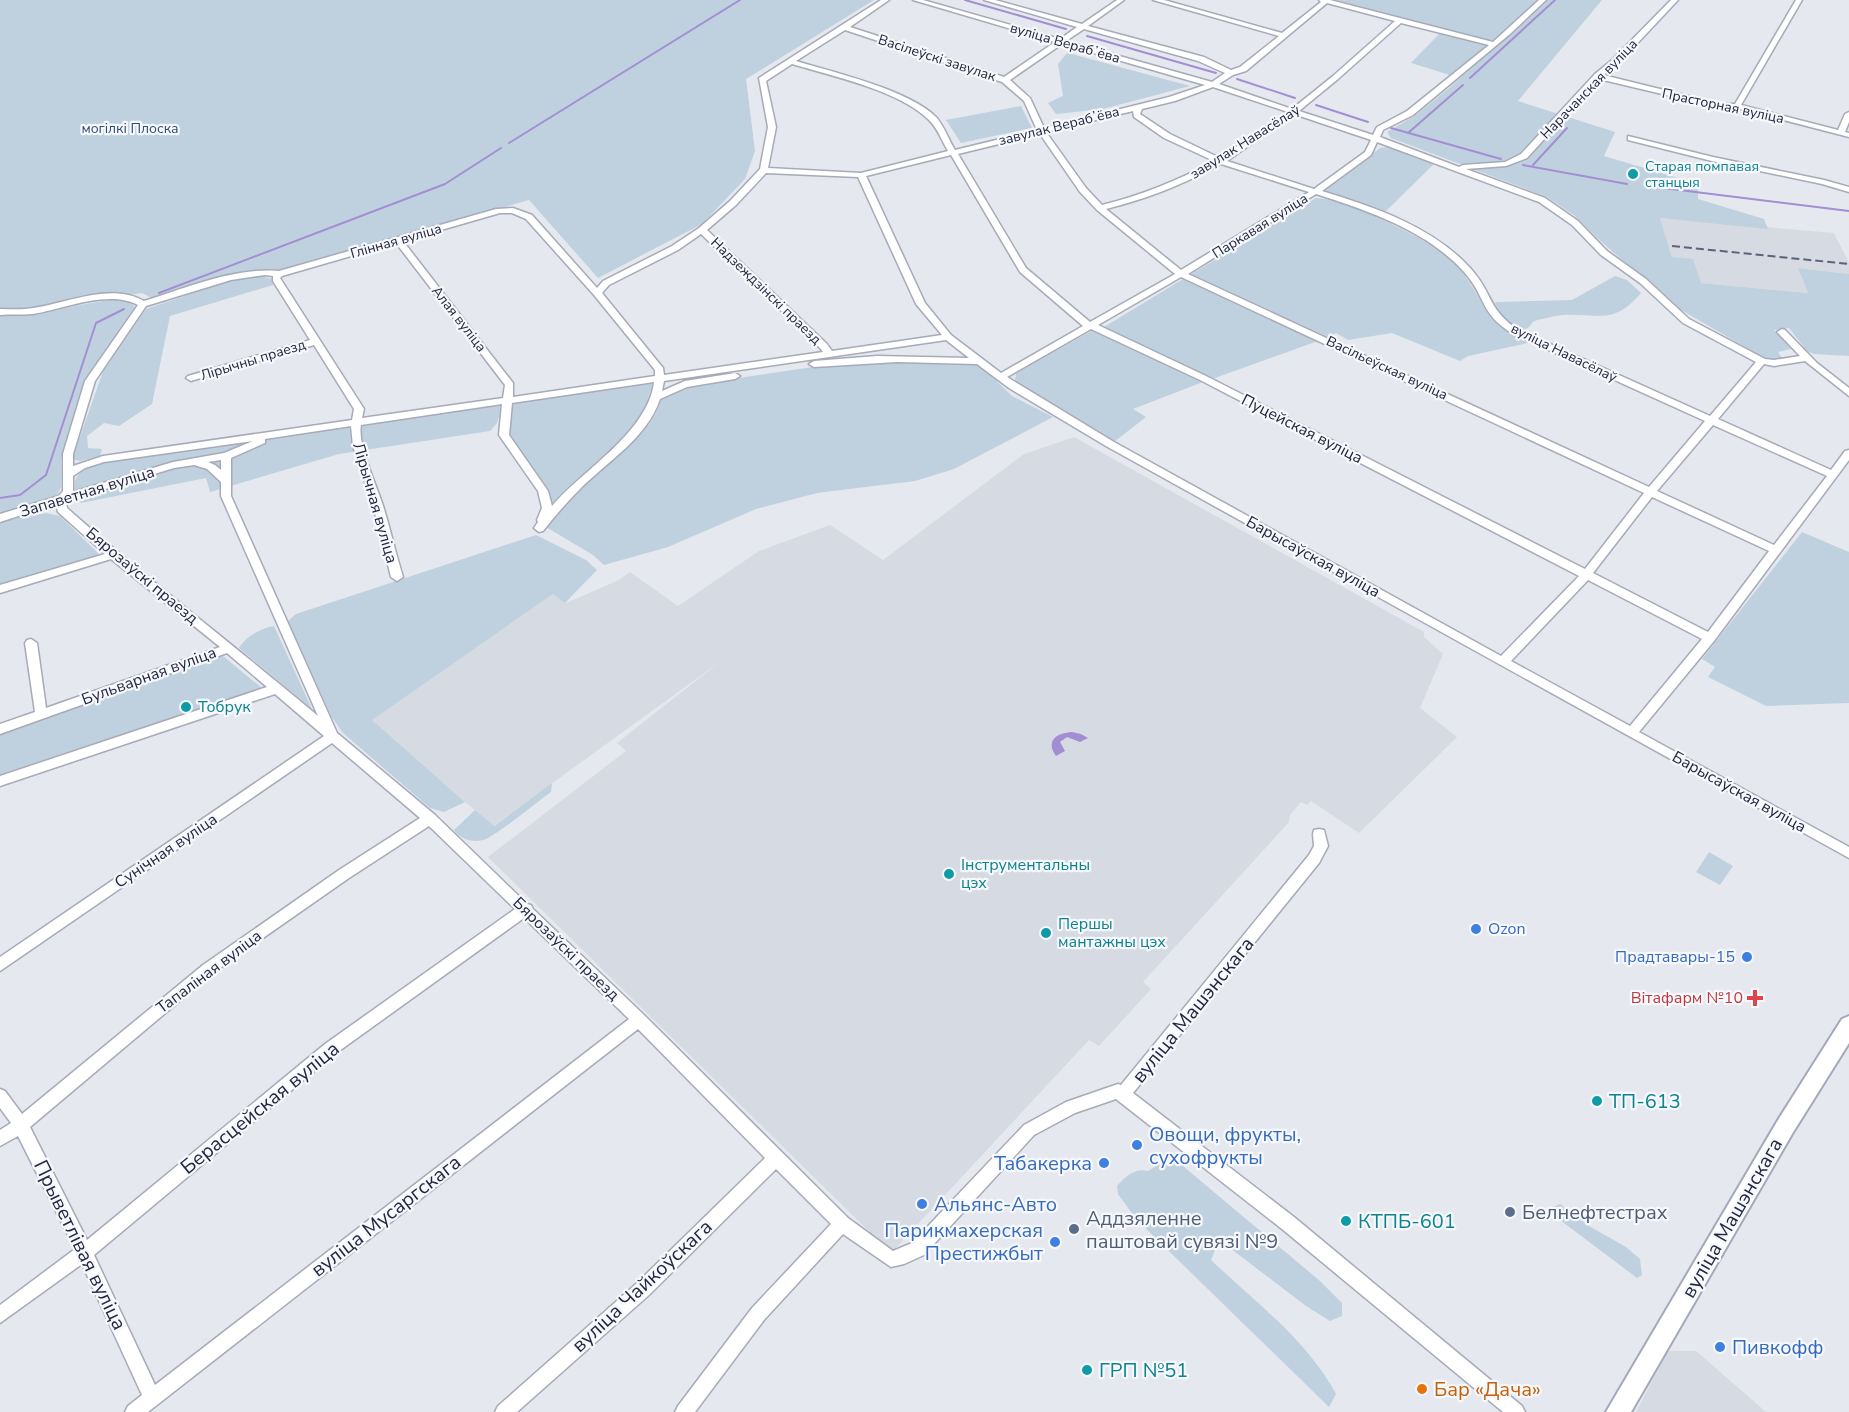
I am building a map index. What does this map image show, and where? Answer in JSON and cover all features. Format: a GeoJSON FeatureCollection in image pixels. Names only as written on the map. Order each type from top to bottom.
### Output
{"type":"FeatureCollection","features":[{"type":"Feature","properties":{"kind":"main road","name":"вуліца Машэнскага"},"geometry":{"type":"LineString","coordinates":[[1618,1412],[1785,1127],[1849,1025]]}},
{"type":"Feature","properties":{"kind":"street"},"geometry":{"type":"LineString","coordinates":[[597,293],[606,283],[675,248],[702,230],[733,203],[764,170],[772,127],[762,80],[886,0]]}},
{"type":"Feature","properties":{"kind":"street","name":"вуліца Верабʼёва"},"geometry":{"type":"LineString","coordinates":[[916,0],[1213,85],[1374,138],[1542,200],[1575,223],[1604,253],[1643,281],[1686,321],[1762,361]]}},
{"type":"Feature","properties":{"kind":"street","name":"вуліца Верабʼёва"},"geometry":{"type":"LineString","coordinates":[[987,0],[1201,59],[1230,73]]}},
{"type":"Feature","properties":{"kind":"street"},"geometry":{"type":"LineString","coordinates":[[1005,80],[1121,0]]}},
{"type":"Feature","properties":{"kind":"street"},"geometry":{"type":"LineString","coordinates":[[1156,0],[1285,36]]}},
{"type":"Feature","properties":{"kind":"street"},"geometry":{"type":"LineString","coordinates":[[1324,0],[1493,44]]}},
{"type":"Feature","properties":{"kind":"street","name":"завулак Верабʼёва"},"geometry":{"type":"LineString","coordinates":[[764,170],[861,175],[1041,129],[1139,107],[1213,85],[1230,73],[1243,69],[1285,36],[1324,0]]}},
{"type":"Feature","properties":{"kind":"street","name":"Паркавая вуліца"},"geometry":{"type":"LineString","coordinates":[[1000,376],[1181,274],[1316,191],[1368,153],[1380,129],[1410,113],[1543,0]]}},
{"type":"Feature","properties":{"kind":"street","name":"Нарачанская вуліца"},"geometry":{"type":"LineString","coordinates":[[1459,168],[1506,164],[1524,156],[1598,76],[1615,62],[1675,0]]}},
{"type":"Feature","properties":{"kind":"street"},"geometry":{"type":"LineString","coordinates":[[1737,106],[1798,0]]}},
{"type":"Feature","properties":{"kind":"street","name":"завулак Навасёлаў"},"geometry":{"type":"LineString","coordinates":[[1100,208],[1124,204],[1165,190],[1220,160],[1296,112],[1400,20]]}},
{"type":"Feature","properties":{"kind":"street","name":"Васілеўскі завулак"},"geometry":{"type":"LineString","coordinates":[[844,27],[1005,80],[1027,100],[1041,129]]}},
{"type":"Feature","properties":{"kind":"street","name":"Пуцейская вуліца"},"geometry":{"type":"LineString","coordinates":[[789,61],[896,96],[919,107],[933,119],[1023,270],[1083,321],[1203,378],[1710,638]]}},
{"type":"Feature","properties":{"kind":"street","name":"Прасторная вуліца"},"geometry":{"type":"LineString","coordinates":[[1598,76],[1721,106],[1737,106],[1845,134]]}},
{"type":"Feature","properties":{"kind":"street","name":"вуліца Навасёлаў"},"geometry":{"type":"LineString","coordinates":[[1139,107],[1136,112],[1142,119],[1178,142],[1220,160],[1316,191],[1390,220],[1432,242],[1459,261],[1477,282],[1496,317],[1512,329],[1832,474]]}},
{"type":"Feature","properties":{"kind":"street"},"geometry":{"type":"LineString","coordinates":[[1845,134],[1849,114]]}},
{"type":"Feature","properties":{"kind":"street","name":"Васільеўская вуліца"},"geometry":{"type":"LineString","coordinates":[[1041,129],[1083,190],[1100,208],[1181,274],[1776,550]]}},
{"type":"Feature","properties":{"kind":"street"},"geometry":{"type":"LineString","coordinates":[[1631,138],[1712,159],[1824,182],[1849,190]]}},
{"type":"Feature","properties":{"kind":"street","name":"Барысаўская вуліца"},"geometry":{"type":"LineString","coordinates":[[861,175],[921,304],[948,337],[1012,386],[1100,438],[1849,852]]}},
{"type":"Feature","properties":{"kind":"street","name":"Глінная вуліца"},"geometry":{"type":"LineString","coordinates":[[143,304],[231,278],[256,273],[279,274],[499,211],[513,210],[529,217],[587,282]]}},
{"type":"Feature","properties":{"kind":"street","name":"Надзеждзінскі праезд"},"geometry":{"type":"LineString","coordinates":[[702,230],[824,346],[829,354]]}},
{"type":"Feature","properties":{"kind":"street","name":"Алая вуліца"},"geometry":{"type":"LineString","coordinates":[[399,240],[510,385],[510,400]]}},
{"type":"Feature","properties":{"kind":"street","name":"Лірычная вуліца"},"geometry":{"type":"LineString","coordinates":[[279,274],[277,281],[359,409],[355,431],[358,446],[379,509],[397,577]]}},
{"type":"Feature","properties":{"kind":"street"},"geometry":{"type":"LineString","coordinates":[[587,282],[606,283]]}},
{"type":"Feature","properties":{"kind":"street"},"geometry":{"type":"LineString","coordinates":[[510,400],[503,427],[504,435],[543,492],[547,508],[539,528],[581,481],[642,426],[651,412],[660,379],[660,370],[655,361],[587,282]]}},
{"type":"Feature","properties":{"kind":"street"},"geometry":{"type":"LineString","coordinates":[[0,312],[32,311],[86,299],[109,297],[131,297],[143,304],[90,381],[68,454],[70,473],[68,492],[61,501]]}},
{"type":"Feature","properties":{"kind":"street"},"geometry":{"type":"LineString","coordinates":[[1782,332],[1806,358],[1849,393]]}},
{"type":"Feature","properties":{"kind":"street"},"geometry":{"type":"LineString","coordinates":[[70,473],[81,466],[102,459],[948,337]]}},
{"type":"Feature","properties":{"kind":"street","name":"Лірычны праезд"},"geometry":{"type":"LineString","coordinates":[[191,378],[315,342]]}},
{"type":"Feature","properties":{"kind":"street"},"geometry":{"type":"LineString","coordinates":[[656,397],[685,384],[858,359],[910,358],[981,362]]}},
{"type":"Feature","properties":{"kind":"street"},"geometry":{"type":"LineString","coordinates":[[1503,662],[1586,575],[1651,491],[1762,361],[1774,363],[1806,358]]}},
{"type":"Feature","properties":{"kind":"street","name":"Запаветная вуліца"},"geometry":{"type":"LineString","coordinates":[[0,518],[173,465],[226,456],[278,434]]}},
{"type":"Feature","properties":{"kind":"street"},"geometry":{"type":"LineString","coordinates":[[1632,732],[1710,638],[1849,453]]}},
{"type":"Feature","properties":{"kind":"street"},"geometry":{"type":"LineString","coordinates":[[226,456],[226,496],[332,737]]}},
{"type":"Feature","properties":{"kind":"street"},"geometry":{"type":"LineString","coordinates":[[196,462],[211,467],[225,480]]}},
{"type":"Feature","properties":{"kind":"street","name":"Бярозаўскі праезд"},"geometry":{"type":"LineString","coordinates":[[61,501],[62,509],[113,555],[229,648]]}},
{"type":"Feature","properties":{"kind":"street"},"geometry":{"type":"LineString","coordinates":[[0,589],[113,555]]}},
{"type":"Feature","properties":{"kind":"street"},"geometry":{"type":"LineString","coordinates":[[31,643],[41,715]]}},
{"type":"Feature","properties":{"kind":"street","name":"Бульварная вуліца"},"geometry":{"type":"LineString","coordinates":[[0,729],[229,648],[276,689]]}},
{"type":"Feature","properties":{"kind":"street"},"geometry":{"type":"LineString","coordinates":[[0,781],[276,689]]}},
{"type":"Feature","properties":{"kind":"street","name":"Бярозаўскі праезд"},"geometry":{"type":"LineString","coordinates":[[276,689],[430,819],[639,1020],[842,1224],[891,1259],[918,1249],[1029,1130],[1071,1107],[1118,1091],[1122,1095]]}},
{"type":"Feature","properties":{"kind":"street","name":"Сунічная вуліца"},"geometry":{"type":"LineString","coordinates":[[0,965],[332,737]]}},
{"type":"Feature","properties":{"kind":"street","name":"Тапаліная вуліца"},"geometry":{"type":"LineString","coordinates":[[0,1139],[21,1125],[208,969],[344,874],[430,819]]}},
{"type":"Feature","properties":{"kind":"street","name":"вуліца Машэнскага"},"geometry":{"type":"LineString","coordinates":[[1319,834],[1321,846],[1314,859],[1122,1095],[1288,1223],[1516,1412]]}},
{"type":"Feature","properties":{"kind":"street","name":"Берасцейская вуліца"},"geometry":{"type":"LineString","coordinates":[[0,1315],[85,1252],[330,1050],[525,909]]}},
{"type":"Feature","properties":{"kind":"street","name":"вуліца Мусаргскага"},"geometry":{"type":"LineString","coordinates":[[134,1412],[639,1020]]}},
{"type":"Feature","properties":{"kind":"street","name":"Прыветлівая вуліца"},"geometry":{"type":"LineString","coordinates":[[0,1096],[21,1125],[85,1252],[152,1397]]}},
{"type":"Feature","properties":{"kind":"street","name":"вуліца Чайкоўскага"},"geometry":{"type":"LineString","coordinates":[[504,1412],[644,1289],[776,1158]]}},
{"type":"Feature","properties":{"kind":"street"},"geometry":{"type":"LineString","coordinates":[[684,1412],[758,1314],[842,1224]]}},
{"type":"Feature","properties":{"kind":"shaded area"},"geometry":{"type":"Polygon","coordinates":[[[1660,218],[1834,233],[1849,263],[1849,274],[1798,268],[1808,293],[1701,283],[1672,257],[1660,218]]]}},
{"type":"Feature","properties":{"kind":"shaded area"},"geometry":{"type":"Polygon","coordinates":[[[1074,437],[1424,632],[1424,637],[1443,654],[1420,708],[1457,737],[1359,833],[1311,801],[1307,805],[1301,802],[1290,815],[1289,822],[1143,982],[1151,989],[1099,1046],[1089,1040],[891,1253],[488,857],[626,751],[617,743],[721,661],[493,826],[371,720],[553,594],[566,603],[619,580],[630,572],[678,606],[759,551],[830,525],[883,560],[1024,454],[1074,437]]]}},
{"type":"Feature","properties":{"kind":"shaded area"},"geometry":{"type":"Polygon","coordinates":[[[1072,732],[1088,738],[1080,742],[1067,737],[1060,742],[1065,751],[1056,756],[1052,746],[1054,738],[1072,732]]]}},
{"type":"Feature","properties":{"kind":"shaded area"},"geometry":{"type":"Polygon","coordinates":[[[1668,1351],[1696,1351],[1766,1412],[1636,1412],[1668,1351]]]}},
{"type":"Feature","properties":{"kind":"green space","name":"могілкі Плоска"},"geometry":{"type":"Polygon","coordinates":[[[0,0],[874,0],[746,79],[755,151],[745,179],[702,224],[598,278],[529,200],[286,270],[236,276],[154,299],[142,293],[29,310],[0,309],[0,0]]]}},
{"type":"Feature","properties":{"kind":"green space"},"geometry":{"type":"Polygon","coordinates":[[[1335,0],[1538,0],[1493,41],[1335,0]]]}},
{"type":"Feature","properties":{"kind":"green space"},"geometry":{"type":"Polygon","coordinates":[[[1547,0],[1602,0],[1518,101],[1615,132],[1604,156],[1698,184],[1698,199],[1764,219],[1768,229],[1660,218],[1672,257],[1693,259],[1701,283],[1808,293],[1798,268],[1849,274],[1849,356],[1814,354],[1807,351],[1789,328],[1774,330],[1791,349],[1778,352],[1782,358],[1774,360],[1764,358],[1676,307],[1575,216],[1547,197],[1391,138],[1387,132],[1416,115],[1449,88],[1547,0]]]}},
{"type":"Feature","properties":{"kind":"green space"},"geometry":{"type":"Polygon","coordinates":[[[1441,32],[1488,44],[1450,75],[1411,63],[1441,32]]]}},
{"type":"Feature","properties":{"kind":"green space"},"geometry":{"type":"Polygon","coordinates":[[[1067,53],[1190,86],[1103,109],[1056,114],[1048,103],[1063,96],[1058,64],[1067,53]]]}},
{"type":"Feature","properties":{"kind":"green space"},"geometry":{"type":"Polygon","coordinates":[[[1021,106],[1032,128],[961,143],[946,120],[1021,106]]]}},
{"type":"Feature","properties":{"kind":"green space"},"geometry":{"type":"Polygon","coordinates":[[[1388,147],[1434,164],[1381,215],[1325,194],[1324,191],[1380,148],[1388,147]]]}},
{"type":"Feature","properties":{"kind":"green space"},"geometry":{"type":"Polygon","coordinates":[[[1316,198],[1330,200],[1369,214],[1430,245],[1457,265],[1497,322],[1528,343],[1468,356],[1460,361],[1392,333],[1348,340],[1336,333],[1329,337],[1190,275],[1316,198]]]}},
{"type":"Feature","properties":{"kind":"green space"},"geometry":{"type":"Polygon","coordinates":[[[262,276],[272,279],[273,285],[170,316],[152,404],[119,426],[104,423],[87,436],[88,448],[102,449],[100,456],[80,461],[72,459],[105,366],[146,309],[232,280],[262,276]]]}},
{"type":"Feature","properties":{"kind":"green space"},"geometry":{"type":"Polygon","coordinates":[[[1615,276],[1627,280],[1641,293],[1622,310],[1605,316],[1555,316],[1534,321],[1523,330],[1506,319],[1495,302],[1572,300],[1615,276]]]}},
{"type":"Feature","properties":{"kind":"green space"},"geometry":{"type":"Polygon","coordinates":[[[1183,279],[1318,341],[1212,379],[1104,327],[1183,279]]]}},
{"type":"Feature","properties":{"kind":"green space"},"geometry":{"type":"Polygon","coordinates":[[[115,299],[129,300],[136,309],[84,384],[61,460],[61,487],[56,498],[15,512],[0,514],[0,314],[26,314],[115,299]]]}},
{"type":"Feature","properties":{"kind":"green space"},"geometry":{"type":"Polygon","coordinates":[[[1093,330],[1098,330],[1203,382],[1133,409],[1146,417],[1114,442],[1029,392],[1015,381],[1016,373],[1093,330]]]}},
{"type":"Feature","properties":{"kind":"green space"},"geometry":{"type":"Polygon","coordinates":[[[860,360],[980,365],[1012,396],[1053,417],[954,469],[915,481],[817,493],[756,509],[668,547],[604,565],[593,555],[546,527],[598,472],[644,431],[657,411],[661,399],[674,391],[691,385],[860,360]]]}},
{"type":"Feature","properties":{"kind":"green space"},"geometry":{"type":"Polygon","coordinates":[[[653,382],[643,414],[630,431],[552,504],[546,489],[508,432],[513,403],[653,382]]]}},
{"type":"Feature","properties":{"kind":"green space"},"geometry":{"type":"Polygon","coordinates":[[[503,404],[497,423],[490,431],[339,454],[210,492],[206,478],[81,503],[74,484],[83,471],[96,464],[503,404]]]}},
{"type":"Feature","properties":{"kind":"green space"},"geometry":{"type":"Polygon","coordinates":[[[46,513],[60,516],[100,555],[0,585],[0,521],[46,513]]]}},
{"type":"Feature","properties":{"kind":"green space"},"geometry":{"type":"Polygon","coordinates":[[[1802,532],[1849,552],[1849,703],[1766,706],[1708,677],[1715,667],[1702,659],[1802,532]]]}},
{"type":"Feature","properties":{"kind":"green space"},"geometry":{"type":"Polygon","coordinates":[[[536,535],[586,560],[597,570],[565,603],[553,594],[372,720],[465,802],[444,812],[430,808],[343,733],[331,716],[288,621],[296,614],[536,535]]]}},
{"type":"Feature","properties":{"kind":"green space"},"geometry":{"type":"Polygon","coordinates":[[[274,626],[312,709],[239,648],[254,634],[274,626]]]}},
{"type":"Feature","properties":{"kind":"green space"},"geometry":{"type":"Polygon","coordinates":[[[223,656],[263,689],[0,776],[0,733],[223,656]]]}},
{"type":"Feature","properties":{"kind":"green space"},"geometry":{"type":"Polygon","coordinates":[[[552,783],[551,792],[507,826],[483,840],[471,841],[463,838],[454,830],[475,810],[494,826],[552,783]]]}},
{"type":"Feature","properties":{"kind":"green space"},"geometry":{"type":"Polygon","coordinates":[[[1709,852],[1733,866],[1720,885],[1696,872],[1709,852]]]}},
{"type":"Feature","properties":{"kind":"green space"},"geometry":{"type":"Polygon","coordinates":[[[1177,1161],[1320,1281],[1342,1303],[1342,1316],[1330,1321],[1306,1306],[1222,1242],[1215,1250],[1211,1260],[1279,1322],[1310,1356],[1336,1394],[1329,1407],[1137,1220],[1118,1194],[1117,1186],[1131,1174],[1177,1161]]]}},
{"type":"Feature","properties":{"kind":"green space"},"geometry":{"type":"Polygon","coordinates":[[[1560,1204],[1589,1226],[1626,1247],[1640,1259],[1642,1275],[1637,1278],[1560,1220],[1553,1213],[1553,1207],[1560,1204]]]}},
{"type":"Feature","properties":{"kind":"waterway"},"geometry":{"type":"LineString","coordinates":[[509,143],[740,0]]}},
{"type":"Feature","properties":{"kind":"waterway"},"geometry":{"type":"LineString","coordinates":[[965,0],[1066,29]]}},
{"type":"Feature","properties":{"kind":"waterway"},"geometry":{"type":"LineString","coordinates":[[1470,78],[1555,0]]}},
{"type":"Feature","properties":{"kind":"waterway"},"geometry":{"type":"LineString","coordinates":[[1087,36],[1216,73]]}},
{"type":"Feature","properties":{"kind":"waterway"},"geometry":{"type":"LineString","coordinates":[[1237,79],[1295,98]]}},
{"type":"Feature","properties":{"kind":"waterway"},"geometry":{"type":"LineString","coordinates":[[1408,133],[1463,85]]}},
{"type":"Feature","properties":{"kind":"waterway"},"geometry":{"type":"LineString","coordinates":[[1316,105],[1368,122]]}},
{"type":"Feature","properties":{"kind":"waterway"},"geometry":{"type":"LineString","coordinates":[[1391,128],[1408,133]]}},
{"type":"Feature","properties":{"kind":"waterway"},"geometry":{"type":"LineString","coordinates":[[1533,165],[1567,128]]}},
{"type":"Feature","properties":{"kind":"waterway"},"geometry":{"type":"LineString","coordinates":[[1408,133],[1501,159]]}},
{"type":"Feature","properties":{"kind":"waterway"},"geometry":{"type":"LineString","coordinates":[[159,293],[445,184],[501,148]]}},
{"type":"Feature","properties":{"kind":"waterway"},"geometry":{"type":"LineString","coordinates":[[1523,165],[1627,184]]}},
{"type":"Feature","properties":{"kind":"waterway"},"geometry":{"type":"LineString","coordinates":[[1647,186],[1849,211]]}},
{"type":"Feature","properties":{"kind":"waterway"},"geometry":{"type":"LineString","coordinates":[[0,498],[20,495],[46,475],[96,323],[124,309]]}},
{"type":"Feature","properties":{"kind":"railway"},"geometry":{"type":"LineString","coordinates":[[1672,246],[1849,264]]}},
{"type":"Feature","properties":{"kind":"place","name":"Старая помпавая станцыя"},"geometry":{"type":"Point","coordinates":[1633,174]}},
{"type":"Feature","properties":{"kind":"place","name":"Тобрук"},"geometry":{"type":"Point","coordinates":[186,707]}},
{"type":"Feature","properties":{"kind":"place","name":"Інструментальны цэх"},"geometry":{"type":"Point","coordinates":[949,874]}},
{"type":"Feature","properties":{"kind":"place","name":"Ozon"},"geometry":{"type":"Point","coordinates":[1476,929]}},
{"type":"Feature","properties":{"kind":"place","name":"Першы мантажны цэх"},"geometry":{"type":"Point","coordinates":[1046,933]}},
{"type":"Feature","properties":{"kind":"place","name":"Прадтавары-15"},"geometry":{"type":"Point","coordinates":[1747,957]}},
{"type":"Feature","properties":{"kind":"place","name":"Вітафарм №10"},"geometry":{"type":"Point","coordinates":[1755,998]}},
{"type":"Feature","properties":{"kind":"place","name":"ТП-613"},"geometry":{"type":"Point","coordinates":[1597,1101]}},
{"type":"Feature","properties":{"kind":"place","name":"Овощи, фрукты, сухофрукты"},"geometry":{"type":"Point","coordinates":[1137,1145]}},
{"type":"Feature","properties":{"kind":"place","name":"Табакерка"},"geometry":{"type":"Point","coordinates":[1104,1163]}},
{"type":"Feature","properties":{"kind":"place","name":"Альянс-Авто"},"geometry":{"type":"Point","coordinates":[922,1204]}},
{"type":"Feature","properties":{"kind":"place","name":"Белнефтестрах"},"geometry":{"type":"Point","coordinates":[1510,1212]}},
{"type":"Feature","properties":{"kind":"place","name":"КТПБ-601"},"geometry":{"type":"Point","coordinates":[1346,1221]}},
{"type":"Feature","properties":{"kind":"place","name":"Аддзяленне паштовай сувязі №9"},"geometry":{"type":"Point","coordinates":[1074,1229]}},
{"type":"Feature","properties":{"kind":"place","name":"Парикмахерская Престижбыт"},"geometry":{"type":"Point","coordinates":[1055,1242]}},
{"type":"Feature","properties":{"kind":"place","name":"Пивкофф"},"geometry":{"type":"Point","coordinates":[1720,1347]}},
{"type":"Feature","properties":{"kind":"place","name":"ГРП №51"},"geometry":{"type":"Point","coordinates":[1087,1370]}},
{"type":"Feature","properties":{"kind":"place","name":"Бар «Дача»"},"geometry":{"type":"Point","coordinates":[1422,1389]}}]}
